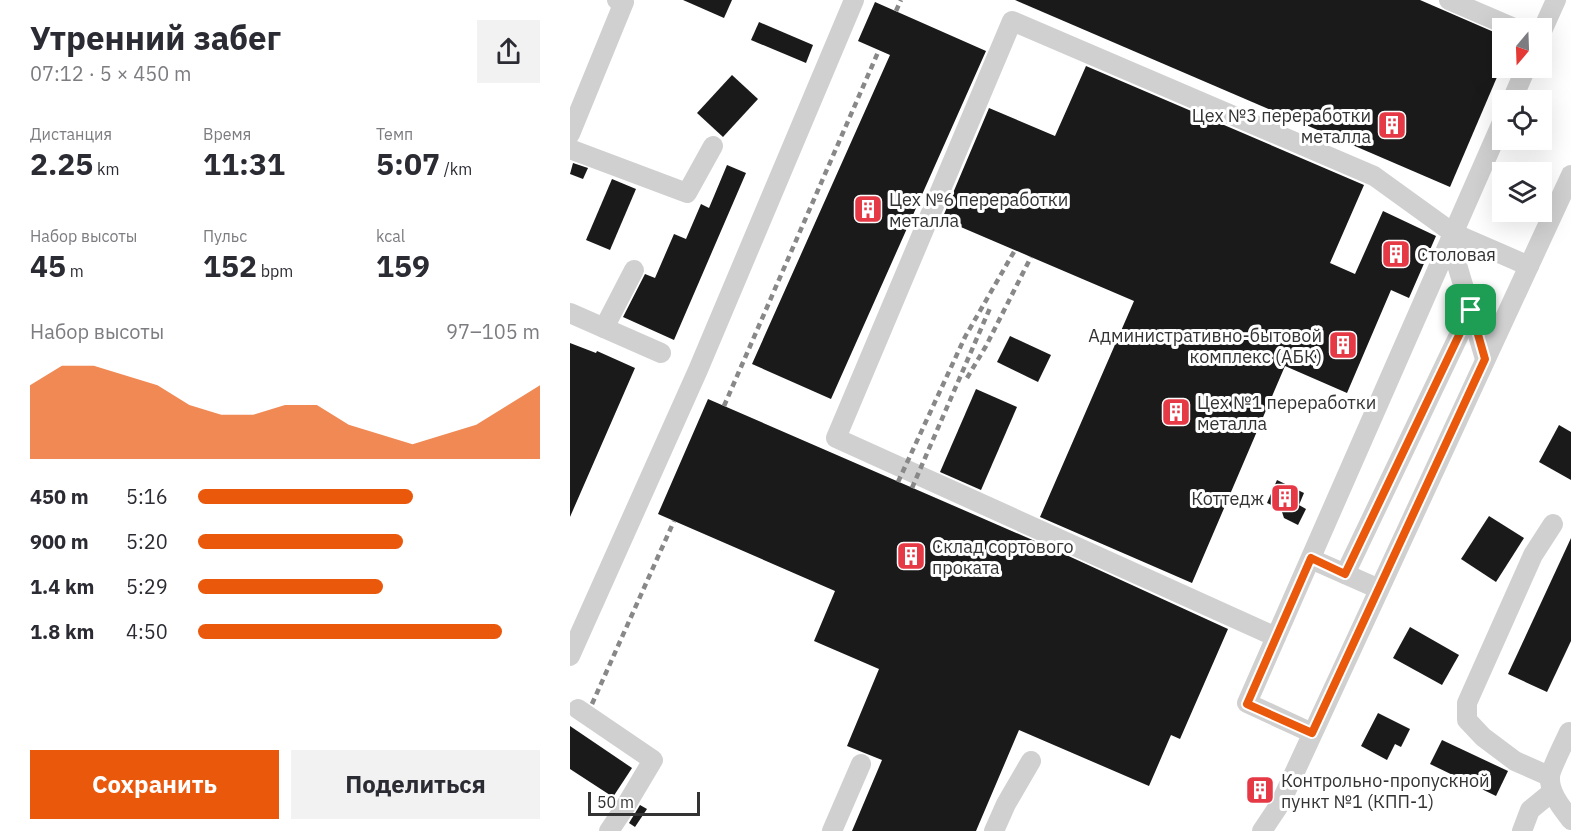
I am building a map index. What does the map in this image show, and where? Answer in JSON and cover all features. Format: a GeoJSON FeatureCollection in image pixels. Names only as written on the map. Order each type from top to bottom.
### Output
{"type":"FeatureCollection","features":[{"type":"Feature","properties":{"kind":"lane"},"geometry":{"type":"LineString","coordinates":[[570,134],[624,2],[617,0]]}},
{"type":"Feature","properties":{"kind":"lane"},"geometry":{"type":"LineString","coordinates":[[570,656],[698,369],[854,0]]}},
{"type":"Feature","properties":{"kind":"lane"},"geometry":{"type":"LineString","coordinates":[[1449,0],[1492,19]]}},
{"type":"Feature","properties":{"kind":"lane"},"geometry":{"type":"LineString","coordinates":[[1548,18],[1556,0]]}},
{"type":"Feature","properties":{"kind":"lane"},"geometry":{"type":"LineString","coordinates":[[1563,0],[1571,3]]}},
{"type":"Feature","properties":{"kind":"lane"},"geometry":{"type":"LineString","coordinates":[[1276,637],[836,438],[1012,21],[1374,176],[1452,237],[1529,266]]}},
{"type":"Feature","properties":{"kind":"lane"},"geometry":{"type":"LineString","coordinates":[[1312,733],[1247,704],[1492,145]]}},
{"type":"Feature","properties":{"kind":"lane"},"geometry":{"type":"LineString","coordinates":[[570,149],[687,194],[713,146]]}},
{"type":"Feature","properties":{"kind":"lane"},"geometry":{"type":"LineString","coordinates":[[1262,831],[1280,804],[1571,176]]}},
{"type":"Feature","properties":{"kind":"lane"},"geometry":{"type":"LineString","coordinates":[[1452,237],[1485,359]]}},
{"type":"Feature","properties":{"kind":"lane"},"geometry":{"type":"LineString","coordinates":[[604,328],[634,270]]}},
{"type":"Feature","properties":{"kind":"lane"},"geometry":{"type":"LineString","coordinates":[[1345,574],[1471,310]]}},
{"type":"Feature","properties":{"kind":"lane"},"geometry":{"type":"LineString","coordinates":[[570,313],[661,353]]}},
{"type":"Feature","properties":{"kind":"lane"},"geometry":{"type":"LineString","coordinates":[[1553,524],[1533,555],[1467,703],[1467,720],[1483,737],[1551,784],[1560,806],[1571,820]]}},
{"type":"Feature","properties":{"kind":"lane"},"geometry":{"type":"LineString","coordinates":[[1311,558],[1379,589]]}},
{"type":"Feature","properties":{"kind":"lane"},"geometry":{"type":"LineString","coordinates":[[578,710],[653,760],[626,807],[609,831]]}},
{"type":"Feature","properties":{"kind":"lane"},"geometry":{"type":"LineString","coordinates":[[1522,831],[1530,810],[1551,784],[1570,730]]}},
{"type":"Feature","properties":{"kind":"lane"},"geometry":{"type":"LineString","coordinates":[[993,831],[1030,761]]}},
{"type":"Feature","properties":{"kind":"lane"},"geometry":{"type":"LineString","coordinates":[[832,831],[861,764]]}},
{"type":"Feature","properties":{"kind":"building"},"geometry":{"type":"Polygon","coordinates":[[[683,0],[732,0],[724,18],[683,0]]]}},
{"type":"Feature","properties":{"kind":"building","name":"Цех №3 переработки металла"},"geometry":{"type":"Polygon","coordinates":[[[1015,0],[1420,0],[1492,31],[1492,78],[1497,78],[1450,187],[1015,0]]]}},
{"type":"Feature","properties":{"kind":"building","name":"Цех №6 переработки металла"},"geometry":{"type":"Polygon","coordinates":[[[875,2],[986,51],[831,399],[752,364],[890,55],[858,41],[875,2]]]}},
{"type":"Feature","properties":{"kind":"building"},"geometry":{"type":"Polygon","coordinates":[[[759,22],[813,45],[806,63],[751,40],[759,22]]]}},
{"type":"Feature","properties":{"kind":"building"},"geometry":{"type":"Polygon","coordinates":[[[1086,66],[1364,185],[1330,263],[1355,274],[1383,211],[1436,236],[1409,298],[1391,290],[1347,393],[1285,366],[1192,583],[1040,517],[1134,301],[942,219],[989,108],[1055,136],[1086,66]]]}},
{"type":"Feature","properties":{"kind":"building"},"geometry":{"type":"Polygon","coordinates":[[[732,75],[758,99],[723,137],[697,113],[732,75]]]}},
{"type":"Feature","properties":{"kind":"building"},"geometry":{"type":"Polygon","coordinates":[[[573,163],[588,168],[583,179],[570,174],[573,163]]]}},
{"type":"Feature","properties":{"kind":"building"},"geometry":{"type":"Polygon","coordinates":[[[727,165],[746,173],[674,340],[623,317],[645,274],[655,278],[674,234],[686,239],[701,204],[709,208],[727,165]]]}},
{"type":"Feature","properties":{"kind":"building"},"geometry":{"type":"Polygon","coordinates":[[[612,179],[636,189],[610,250],[586,240],[612,179]]]}},
{"type":"Feature","properties":{"kind":"building"},"geometry":{"type":"Polygon","coordinates":[[[1010,336],[1051,355],[1038,382],[997,362],[1010,336]]]}},
{"type":"Feature","properties":{"kind":"building"},"geometry":{"type":"Polygon","coordinates":[[[570,343],[596,353],[597,351],[635,368],[570,517],[570,343]]]}},
{"type":"Feature","properties":{"kind":"building"},"geometry":{"type":"Polygon","coordinates":[[[976,389],[1017,407],[981,490],[940,472],[976,389]]]}},
{"type":"Feature","properties":{"kind":"building","name":"Склад сортового проката"},"geometry":{"type":"Polygon","coordinates":[[[708,399],[1051,548],[1228,629],[1180,739],[1171,735],[1149,786],[1019,730],[976,831],[852,831],[882,760],[847,746],[879,669],[814,641],[835,591],[658,514],[708,399]]]}},
{"type":"Feature","properties":{"kind":"building"},"geometry":{"type":"Polygon","coordinates":[[[1559,425],[1571,432],[1571,480],[1539,462],[1559,425]]]}},
{"type":"Feature","properties":{"kind":"building","name":"Коттедж"},"geometry":{"type":"Polygon","coordinates":[[[1277,480],[1304,493],[1299,505],[1306,509],[1298,525],[1284,518],[1281,509],[1267,503],[1277,480]]]}},
{"type":"Feature","properties":{"kind":"building"},"geometry":{"type":"Polygon","coordinates":[[[1489,516],[1524,538],[1496,582],[1461,559],[1489,516]]]}},
{"type":"Feature","properties":{"kind":"building"},"geometry":{"type":"Polygon","coordinates":[[[1571,538],[1571,641],[1547,692],[1508,674],[1571,538]]]}},
{"type":"Feature","properties":{"kind":"building"},"geometry":{"type":"Polygon","coordinates":[[[1410,627],[1459,655],[1442,685],[1393,658],[1410,627]]]}},
{"type":"Feature","properties":{"kind":"building"},"geometry":{"type":"Polygon","coordinates":[[[1378,713],[1410,729],[1401,747],[1395,744],[1387,760],[1361,746],[1378,713]]]}},
{"type":"Feature","properties":{"kind":"building"},"geometry":{"type":"Polygon","coordinates":[[[570,726],[632,768],[613,797],[570,769],[570,726]]]}},
{"type":"Feature","properties":{"kind":"building"},"geometry":{"type":"Polygon","coordinates":[[[1442,740],[1508,771],[1496,796],[1430,764],[1442,740]]]}},
{"type":"Feature","properties":{"kind":"building","name":"Контрольно-пропускной пункт №1 (КПП-1)"},"geometry":{"type":"Polygon","coordinates":[[[1257,777],[1272,784],[1263,803],[1248,796],[1257,777]]]}},
{"type":"Feature","properties":{"kind":"building"},"geometry":{"type":"Polygon","coordinates":[[[640,805],[647,809],[635,827],[629,823],[640,805]]]}},
{"type":"Feature","properties":{"kind":"railway"},"geometry":{"type":"LineString","coordinates":[[896,11],[901,0]]}},
{"type":"Feature","properties":{"kind":"railway"},"geometry":{"type":"LineString","coordinates":[[724,406],[879,50]]}},
{"type":"Feature","properties":{"kind":"railway"},"geometry":{"type":"LineString","coordinates":[[898,482],[965,337],[1015,250]]}},
{"type":"Feature","properties":{"kind":"railway"},"geometry":{"type":"LineString","coordinates":[[967,378],[986,346],[1031,257]]}},
{"type":"Feature","properties":{"kind":"railway"},"geometry":{"type":"LineString","coordinates":[[912,488],[990,308]]}},
{"type":"Feature","properties":{"kind":"railway"},"geometry":{"type":"LineString","coordinates":[[592,704],[674,521]]}},
{"type":"Feature","properties":{"kind":"place","name":"Цех №3 переработки металла"},"geometry":{"type":"Point","coordinates":[1392,125]}},
{"type":"Feature","properties":{"kind":"place","name":"Цех №6 переработки металла"},"geometry":{"type":"Point","coordinates":[868,209]}},
{"type":"Feature","properties":{"kind":"place","name":"Столовая"},"geometry":{"type":"Point","coordinates":[1396,254]}},
{"type":"Feature","properties":{"kind":"place","name":"Административно-бытовой комплекс (АБК)"},"geometry":{"type":"Point","coordinates":[1343,345]}},
{"type":"Feature","properties":{"kind":"place","name":"Цех №1 переработки металла"},"geometry":{"type":"Point","coordinates":[1176,412]}},
{"type":"Feature","properties":{"kind":"place","name":"Коттедж"},"geometry":{"type":"Point","coordinates":[1285,498]}},
{"type":"Feature","properties":{"kind":"place","name":"Склад сортового проката"},"geometry":{"type":"Point","coordinates":[911,556]}},
{"type":"Feature","properties":{"kind":"place","name":"Контрольно-пропускной пункт №1 (КПП-1)"},"geometry":{"type":"Point","coordinates":[1260,790]}},
{"type":"Feature","properties":{"kind":"route"},"geometry":{"type":"LineString","coordinates":[[1471,310],[1485,359],[1312,733],[1247,704],[1311,558],[1345,574],[1471,310]]}}]}
